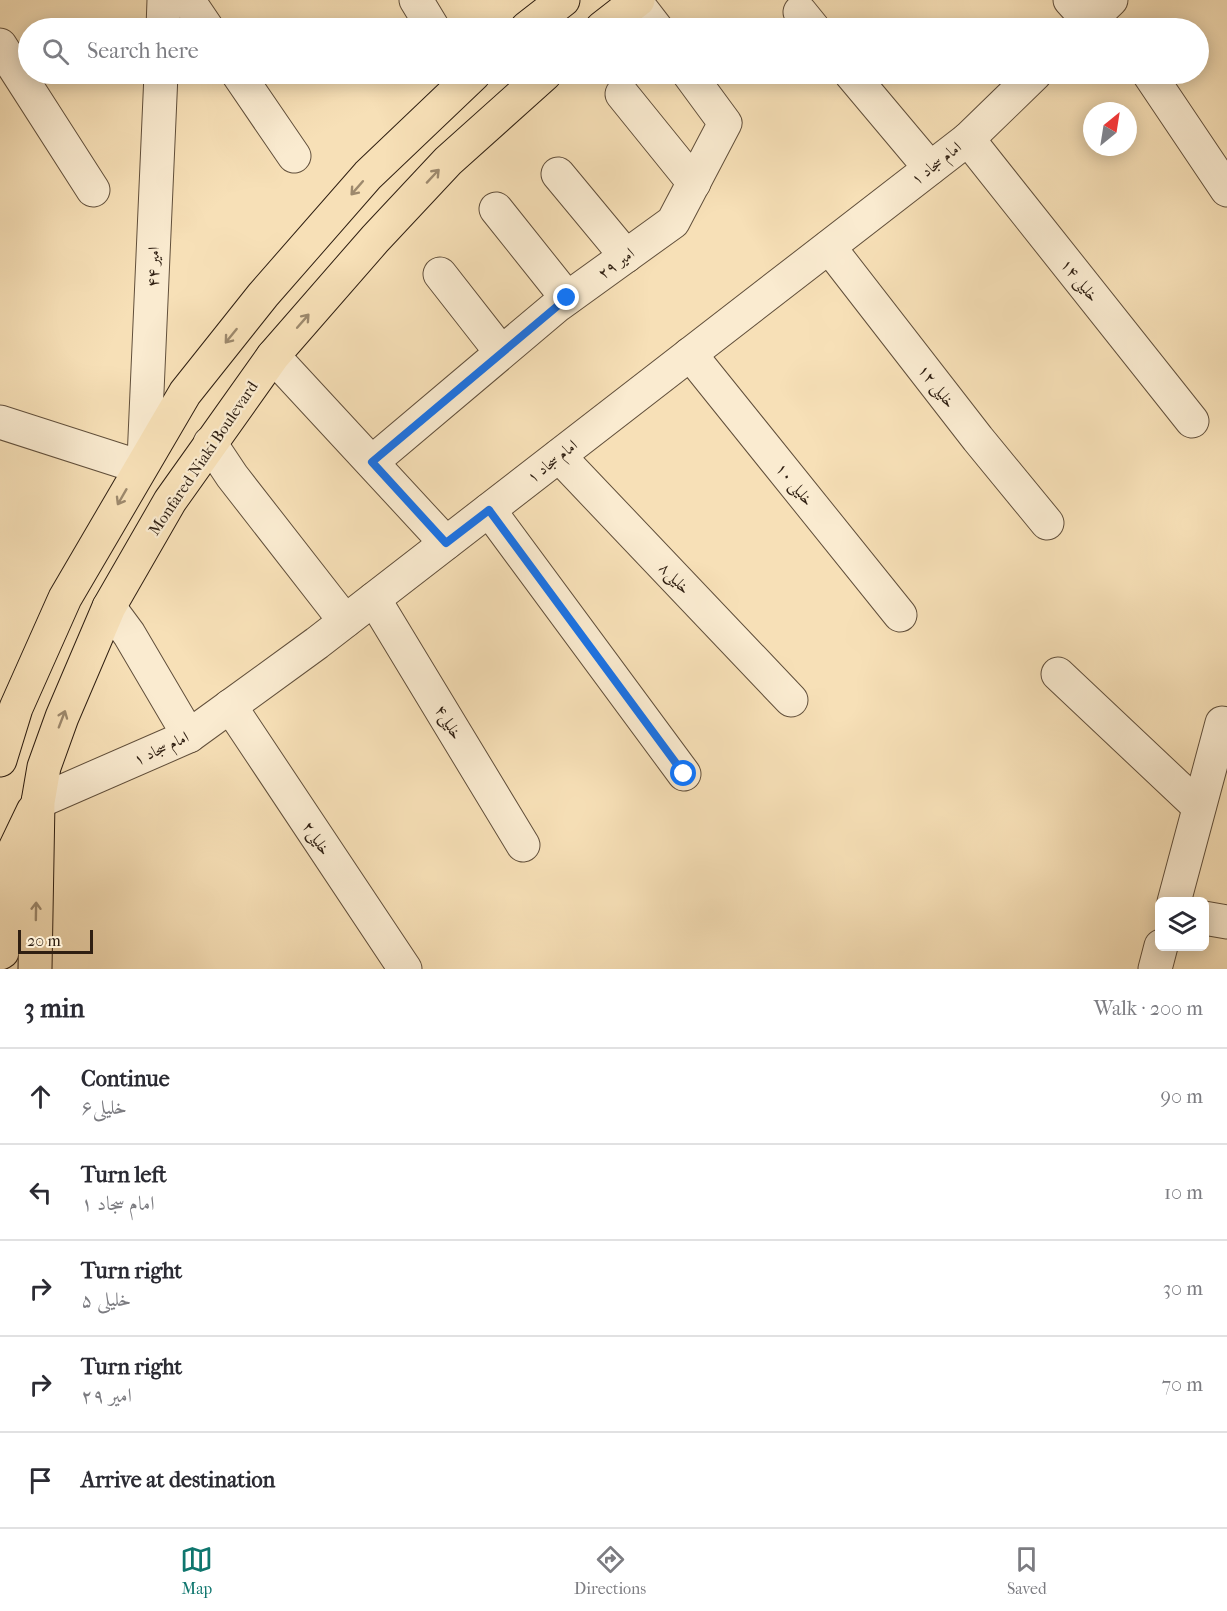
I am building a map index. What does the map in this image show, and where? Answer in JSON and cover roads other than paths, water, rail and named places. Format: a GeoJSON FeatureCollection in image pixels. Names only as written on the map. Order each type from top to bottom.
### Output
{"type":"FeatureCollection","features":[{"type":"Feature","properties":{"kind":"main road"},"geometry":{"type":"LineString","coordinates":[[540,18],[563,0]]}},
{"type":"Feature","properties":{"kind":"main road"},"geometry":{"type":"LineString","coordinates":[[615,18],[637,1]]}},
{"type":"Feature","properties":{"kind":"main road"},"geometry":{"type":"LineString","coordinates":[[0,760],[16,708],[64,598],[185,393],[263,296],[368,175],[458,84]]}},
{"type":"Feature","properties":{"kind":"main road","name":"Monfared Niaki Boulevard"},"geometry":{"type":"LineString","coordinates":[[35,969],[38,802],[44,767],[62,717],[110,607],[170,501],[273,356],[447,161],[534,84]]}},
{"type":"Feature","properties":{"kind":"main road"},"geometry":{"type":"LineString","coordinates":[[0,953],[6,923],[11,857],[38,802]]}},
{"type":"Feature","properties":{"kind":"street"},"geometry":{"type":"LineString","coordinates":[[163,18],[164,0]]}},
{"type":"Feature","properties":{"kind":"street"},"geometry":{"type":"LineString","coordinates":[[188,0],[200,18]]}},
{"type":"Feature","properties":{"kind":"street"},"geometry":{"type":"LineString","coordinates":[[416,0],[427,18]]}},
{"type":"Feature","properties":{"kind":"street"},"geometry":{"type":"LineString","coordinates":[[637,1],[649,18]]}},
{"type":"Feature","properties":{"kind":"street"},"geometry":{"type":"LineString","coordinates":[[0,45],[18,73]]}},
{"type":"Feature","properties":{"kind":"street"},"geometry":{"type":"LineString","coordinates":[[25,84],[93,190]]}},
{"type":"Feature","properties":{"kind":"street","name":"امیر ۴۴"},"geometry":{"type":"LineString","coordinates":[[142,464],[161,84]]}},
{"type":"Feature","properties":{"kind":"street"},"geometry":{"type":"LineString","coordinates":[[245,84],[294,156]]}},
{"type":"Feature","properties":{"kind":"street","name":"امیر ۲۹"},"geometry":{"type":"LineString","coordinates":[[372,462],[567,298],[673,222],[725,123],[696,84]]}},
{"type":"Feature","properties":{"kind":"street"},"geometry":{"type":"LineString","coordinates":[[859,84],[930,168]]}},
{"type":"Feature","properties":{"kind":"street","name":"امام سجاد ۱"},"geometry":{"type":"LineString","coordinates":[[38,802],[189,736],[374,599],[968,139],[1025,84]]}},
{"type":"Feature","properties":{"kind":"street"},"geometry":{"type":"LineString","coordinates":[[1156,84],[1227,190]]}},
{"type":"Feature","properties":{"kind":"street"},"geometry":{"type":"LineString","coordinates":[[622,94],[694,183]]}},
{"type":"Feature","properties":{"kind":"street","name":"خلیلی ۱۴"},"geometry":{"type":"LineString","coordinates":[[968,139],[1192,420]]}},
{"type":"Feature","properties":{"kind":"street"},"geometry":{"type":"LineString","coordinates":[[558,174],[626,256]]}},
{"type":"Feature","properties":{"kind":"street"},"geometry":{"type":"LineString","coordinates":[[496,209],[567,298]]}},
{"type":"Feature","properties":{"kind":"street","name":"خلیلی ۱۲"},"geometry":{"type":"LineString","coordinates":[[829,247],[978,439],[1047,523]]}},
{"type":"Feature","properties":{"kind":"street"},"geometry":{"type":"LineString","coordinates":[[440,274],[501,352]]}},
{"type":"Feature","properties":{"kind":"street","name":"خلیلی ۱۰"},"geometry":{"type":"LineString","coordinates":[[690,354],[900,615]]}},
{"type":"Feature","properties":{"kind":"street"},"geometry":{"type":"LineString","coordinates":[[273,356],[446,543]]}},
{"type":"Feature","properties":{"kind":"street"},"geometry":{"type":"LineString","coordinates":[[0,422],[142,464]]}},
{"type":"Feature","properties":{"kind":"street"},"geometry":{"type":"LineString","coordinates":[[210,443],[232,476],[345,621]]}},
{"type":"Feature","properties":{"kind":"street","name":"خلیلی۸"},"geometry":{"type":"LineString","coordinates":[[559,456],[791,700]]}},
{"type":"Feature","properties":{"kind":"street"},"geometry":{"type":"LineString","coordinates":[[489,510],[684,774]]}},
{"type":"Feature","properties":{"kind":"street","name":"خلیلی۴"},"geometry":{"type":"LineString","coordinates":[[374,599],[523,845]]}},
{"type":"Feature","properties":{"kind":"street"},"geometry":{"type":"LineString","coordinates":[[110,607],[129,634],[189,736]]}},
{"type":"Feature","properties":{"kind":"street"},"geometry":{"type":"LineString","coordinates":[[1058,674],[1199,807]]}},
{"type":"Feature","properties":{"kind":"street","name":"خلیلی۲"},"geometry":{"type":"LineString","coordinates":[[230,706],[405,969]]}},
{"type":"Feature","properties":{"kind":"street"},"geometry":{"type":"LineString","coordinates":[[1175,897],[1222,723]]}},
{"type":"Feature","properties":{"kind":"street"},"geometry":{"type":"LineString","coordinates":[[1209,919],[1227,922]]}},
{"type":"Feature","properties":{"kind":"street"},"geometry":{"type":"LineString","coordinates":[[1155,969],[1160,951]]}}]}
